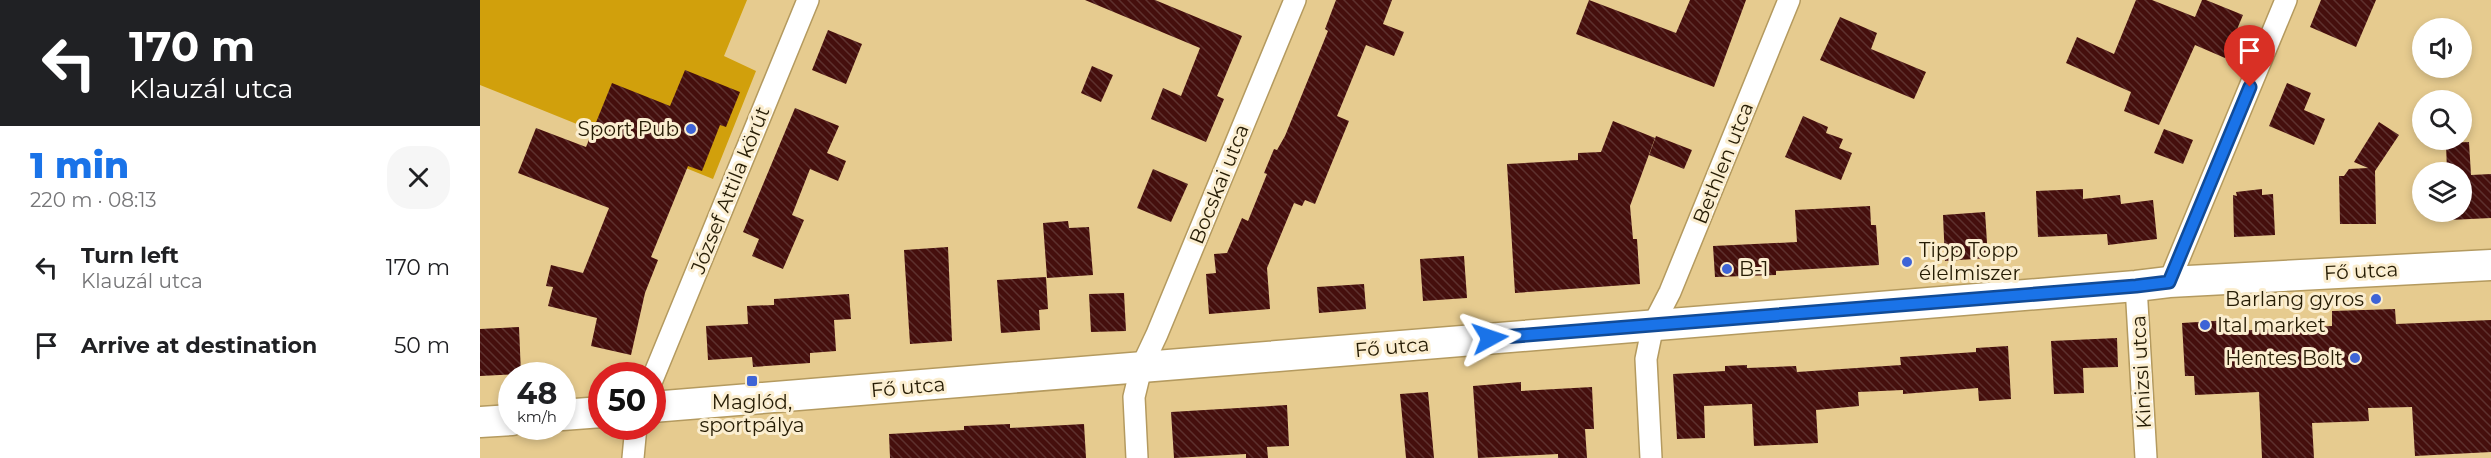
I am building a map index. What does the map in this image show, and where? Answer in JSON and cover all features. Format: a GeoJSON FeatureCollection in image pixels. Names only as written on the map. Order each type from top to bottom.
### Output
{"type":"FeatureCollection","features":[{"type":"Feature","properties":{"kind":"main road","name":"Fő utca"},"geometry":{"type":"LineString","coordinates":[[666,406],[2169,282],[2491,265]]}},
{"type":"Feature","properties":{"kind":"main road"},"geometry":{"type":"LineString","coordinates":[[480,422],[498,421]]}},
{"type":"Feature","properties":{"kind":"street","name":"József Attila körút"},"geometry":{"type":"LineString","coordinates":[[659,362],[808,0]]}},
{"type":"Feature","properties":{"kind":"street","name":"Bocskai utca"},"geometry":{"type":"LineString","coordinates":[[1137,458],[1134,397],[1141,368],[1295,0]]}},
{"type":"Feature","properties":{"kind":"street","name":"Bethlen utca"},"geometry":{"type":"LineString","coordinates":[[1651,458],[1647,359],[1653,325],[1670,292],[1789,0]]}},
{"type":"Feature","properties":{"kind":"street"},"geometry":{"type":"LineString","coordinates":[[2169,282],[2286,0]]}},
{"type":"Feature","properties":{"kind":"street","name":"Kinizsi utca"},"geometry":{"type":"LineString","coordinates":[[2136,286],[2146,458]]}},
{"type":"Feature","properties":{"kind":"street"},"geometry":{"type":"LineString","coordinates":[[633,458],[635,440]]}},
{"type":"Feature","properties":{"kind":"shaded area"},"geometry":{"type":"Polygon","coordinates":[[[480,0],[747,0],[724,56],[756,71],[713,179],[480,85],[480,0]]]}},
{"type":"Feature","properties":{"kind":"building"},"geometry":{"type":"Polygon","coordinates":[[[1085,0],[1155,0],[1242,36],[1217,96],[1224,99],[1206,142],[1151,119],[1163,88],[1181,96],[1200,48],[1085,0]]]}},
{"type":"Feature","properties":{"kind":"building"},"geometry":{"type":"Polygon","coordinates":[[[1336,0],[1392,0],[1383,24],[1404,32],[1394,56],[1366,45],[1337,116],[1349,121],[1315,204],[1305,200],[1302,206],[1294,203],[1267,268],[1270,309],[1209,314],[1206,274],[1216,273],[1214,254],[1227,253],[1242,218],[1248,221],[1267,174],[1264,173],[1274,149],[1277,150],[1285,136],[1328,31],[1325,29],[1336,0]]]}},
{"type":"Feature","properties":{"kind":"building"},"geometry":{"type":"Polygon","coordinates":[[[1589,0],[1676,33],[1690,0],[1746,0],[1714,87],[1576,34],[1589,0]]]}},
{"type":"Feature","properties":{"kind":"building"},"geometry":{"type":"Polygon","coordinates":[[[2136,0],[2152,0],[2195,17],[2202,0],[2206,0],[2243,15],[2225,58],[2195,45],[2159,125],[2124,111],[2131,92],[2066,63],[2077,37],[2114,54],[2136,0]]]}},
{"type":"Feature","properties":{"kind":"building"},"geometry":{"type":"Polygon","coordinates":[[[2321,0],[2376,0],[2356,47],[2310,27],[2321,0]]]}},
{"type":"Feature","properties":{"kind":"building"},"geometry":{"type":"Polygon","coordinates":[[[1840,17],[1877,33],[1871,49],[1926,72],[1914,99],[1820,60],[1840,17]]]}},
{"type":"Feature","properties":{"kind":"building"},"geometry":{"type":"Polygon","coordinates":[[[828,30],[862,44],[846,84],[812,70],[828,30]]]}},
{"type":"Feature","properties":{"kind":"building"},"geometry":{"type":"Polygon","coordinates":[[[1092,66],[1113,75],[1101,102],[1081,93],[1092,66]]]}},
{"type":"Feature","properties":{"kind":"building"},"geometry":{"type":"Polygon","coordinates":[[[685,70],[740,92],[726,127],[720,125],[702,171],[688,166],[651,257],[658,260],[645,293],[631,355],[591,346],[597,318],[548,306],[553,287],[546,286],[551,265],[583,273],[609,208],[518,173],[536,128],[586,147],[612,83],[670,106],[685,70]]]}},
{"type":"Feature","properties":{"kind":"building"},"geometry":{"type":"Polygon","coordinates":[[[2287,83],[2311,93],[2304,110],[2325,119],[2314,145],[2269,126],[2287,83]]]}},
{"type":"Feature","properties":{"kind":"building"},"geometry":{"type":"Polygon","coordinates":[[[795,108],[839,126],[827,153],[846,161],[838,181],[810,169],[792,215],[804,220],[783,269],[752,256],[759,239],[743,232],[795,108]]]}},
{"type":"Feature","properties":{"kind":"building"},"geometry":{"type":"Polygon","coordinates":[[[1803,116],[1828,127],[1826,133],[1843,139],[1839,148],[1852,153],[1841,180],[1785,157],[1803,116]]]}},
{"type":"Feature","properties":{"kind":"building"},"geometry":{"type":"Polygon","coordinates":[[[1613,121],[1655,138],[1630,206],[1633,239],[1637,239],[1640,284],[1515,293],[1507,164],[1578,160],[1578,153],[1601,152],[1613,121]]]}},
{"type":"Feature","properties":{"kind":"building"},"geometry":{"type":"Polygon","coordinates":[[[2379,122],[2399,135],[2375,171],[2376,224],[2340,224],[2339,176],[2344,176],[2349,169],[2368,168],[2354,162],[2379,122]]]}},
{"type":"Feature","properties":{"kind":"building"},"geometry":{"type":"Polygon","coordinates":[[[2164,129],[2193,140],[2183,164],[2154,153],[2164,129]]]}},
{"type":"Feature","properties":{"kind":"building"},"geometry":{"type":"Polygon","coordinates":[[[1656,136],[1692,150],[1684,169],[1649,155],[1656,136]]]}},
{"type":"Feature","properties":{"kind":"building"},"geometry":{"type":"Polygon","coordinates":[[[2446,150],[2469,150],[2470,162],[2447,162],[2446,150]]]}},
{"type":"Feature","properties":{"kind":"building"},"geometry":{"type":"Polygon","coordinates":[[[1153,169],[1188,184],[1171,222],[1137,208],[1153,169]]]}},
{"type":"Feature","properties":{"kind":"building"},"geometry":{"type":"Polygon","coordinates":[[[2491,174],[2491,218],[2472,219],[2472,175],[2491,174]]]}},
{"type":"Feature","properties":{"kind":"building"},"geometry":{"type":"Polygon","coordinates":[[[2083,189],[2083,199],[2120,195],[2121,204],[2153,200],[2157,239],[2108,245],[2107,234],[2038,237],[2036,191],[2083,189]]]}},
{"type":"Feature","properties":{"kind":"building"},"geometry":{"type":"Polygon","coordinates":[[[2262,189],[2262,195],[2273,194],[2275,235],[2234,237],[2233,195],[2237,196],[2236,192],[2262,189]]]}},
{"type":"Feature","properties":{"kind":"building"},"geometry":{"type":"Polygon","coordinates":[[[1870,206],[1871,225],[1876,225],[1879,265],[1776,271],[1776,275],[1715,277],[1713,246],[1797,242],[1795,210],[1870,206]]]}},
{"type":"Feature","properties":{"kind":"building"},"geometry":{"type":"Polygon","coordinates":[[[1985,212],[1988,258],[1945,261],[1943,215],[1985,212]]]}},
{"type":"Feature","properties":{"kind":"building"},"geometry":{"type":"Polygon","coordinates":[[[1068,221],[1069,228],[1089,227],[1093,275],[1047,278],[1043,223],[1068,221]]]}},
{"type":"Feature","properties":{"kind":"building"},"geometry":{"type":"Polygon","coordinates":[[[948,247],[952,341],[910,344],[904,250],[948,247]]]}},
{"type":"Feature","properties":{"kind":"building"},"geometry":{"type":"Polygon","coordinates":[[[1464,256],[1467,298],[1423,301],[1420,259],[1464,256]]]}},
{"type":"Feature","properties":{"kind":"building"},"geometry":{"type":"Polygon","coordinates":[[[1046,277],[1048,309],[1039,310],[1040,330],[1001,333],[997,280],[1046,277]]]}},
{"type":"Feature","properties":{"kind":"building"},"geometry":{"type":"Polygon","coordinates":[[[1364,284],[1366,309],[1319,313],[1317,287],[1364,284]]]}},
{"type":"Feature","properties":{"kind":"building"},"geometry":{"type":"Polygon","coordinates":[[[1124,293],[1126,331],[1091,332],[1089,294],[1124,293]]]}},
{"type":"Feature","properties":{"kind":"building"},"geometry":{"type":"Polygon","coordinates":[[[849,294],[851,319],[834,320],[836,351],[810,353],[810,363],[753,367],[752,357],[708,360],[706,326],[748,324],[747,306],[774,305],[774,299],[849,294]]]}},
{"type":"Feature","properties":{"kind":"building"},"geometry":{"type":"Polygon","coordinates":[[[2395,309],[2396,324],[2491,320],[2491,452],[2415,456],[2412,407],[2368,408],[2369,421],[2312,423],[2314,458],[2262,458],[2259,392],[2195,395],[2194,376],[2185,376],[2182,323],[2230,320],[2231,331],[2332,326],[2332,311],[2395,309]]]}},
{"type":"Feature","properties":{"kind":"building"},"geometry":{"type":"Polygon","coordinates":[[[519,327],[520,362],[498,362],[498,375],[480,376],[480,329],[519,327]]]}},
{"type":"Feature","properties":{"kind":"building"},"geometry":{"type":"Polygon","coordinates":[[[2117,338],[2118,367],[2083,368],[2084,393],[2054,394],[2051,341],[2117,338]]]}},
{"type":"Feature","properties":{"kind":"building"},"geometry":{"type":"Polygon","coordinates":[[[2008,346],[2011,399],[1979,401],[1978,388],[1903,394],[1903,390],[1858,392],[1859,406],[1816,410],[1818,443],[1754,446],[1752,404],[1704,406],[1705,438],[1677,439],[1673,374],[1725,371],[1725,366],[1747,365],[1747,368],[1796,366],[1797,372],[1901,365],[1900,357],[1976,352],[1976,348],[2008,346]]]}},
{"type":"Feature","properties":{"kind":"building"},"geometry":{"type":"Polygon","coordinates":[[[1521,382],[1521,391],[1592,387],[1594,429],[1585,429],[1587,458],[1558,458],[1558,454],[1478,458],[1473,386],[1521,382]]]}},
{"type":"Feature","properties":{"kind":"building"},"geometry":{"type":"Polygon","coordinates":[[[1428,392],[1434,458],[1406,458],[1400,394],[1428,392]]]}},
{"type":"Feature","properties":{"kind":"building"},"geometry":{"type":"Polygon","coordinates":[[[1287,405],[1289,446],[1267,447],[1268,458],[1246,458],[1246,454],[1174,458],[1171,412],[1287,405]]]}},
{"type":"Feature","properties":{"kind":"building"},"geometry":{"type":"Polygon","coordinates":[[[1010,424],[1010,428],[1084,424],[1086,458],[890,458],[889,434],[964,430],[964,426],[1010,424]]]}},
{"type":"Feature","properties":{"kind":"place","name":"Sport Pub"},"geometry":{"type":"Point","coordinates":[691,129]}},
{"type":"Feature","properties":{"kind":"place","name":"Tipp Topp élelmiszer"},"geometry":{"type":"Point","coordinates":[1907,262]}},
{"type":"Feature","properties":{"kind":"place","name":"B-1"},"geometry":{"type":"Point","coordinates":[1727,269]}},
{"type":"Feature","properties":{"kind":"place","name":"Barlang gyros"},"geometry":{"type":"Point","coordinates":[2376,299]}},
{"type":"Feature","properties":{"kind":"place","name":"Ital market"},"geometry":{"type":"Point","coordinates":[2205,325]}},
{"type":"Feature","properties":{"kind":"place","name":"Hentes Bolt"},"geometry":{"type":"Point","coordinates":[2355,358]}},
{"type":"Feature","properties":{"kind":"place","name":"Maglód, sportpálya"},"geometry":{"type":"Point","coordinates":[752,381]}},
{"type":"Feature","properties":{"kind":"route"},"geometry":{"type":"LineString","coordinates":[[1490,338],[2169,282],[2250,87]]}}]}
